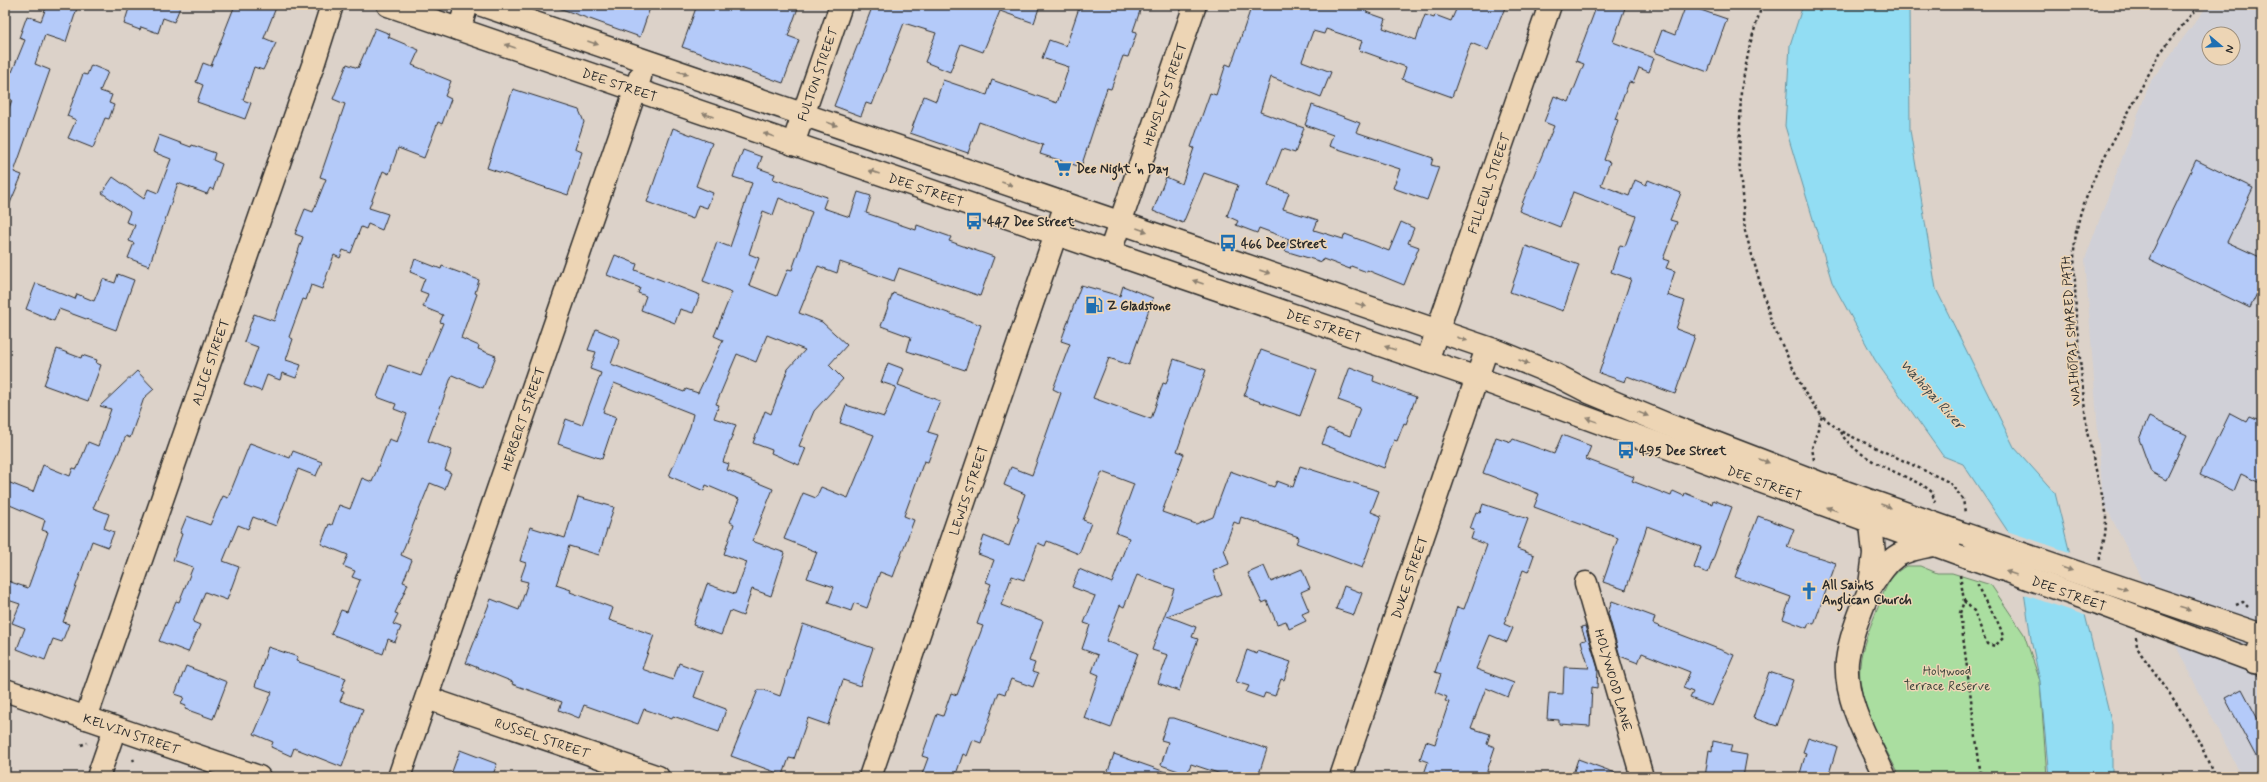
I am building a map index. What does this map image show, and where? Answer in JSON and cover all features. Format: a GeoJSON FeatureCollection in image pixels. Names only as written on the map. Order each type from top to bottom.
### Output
{"type":"FeatureCollection","features":[{"type":"Feature","properties":{"kind":"main road","name":"ALICE STREET"},"geometry":{"type":"LineString","coordinates":[[86,718],[311,73],[332,5]]}},
{"type":"Feature","properties":{"kind":"main road","name":"DEE STREET"},"geometry":{"type":"LineString","coordinates":[[388,5],[1477,378],[1934,545],[1964,565],[2101,604],[2258,663]]}},
{"type":"Feature","properties":{"kind":"main road"},"geometry":{"type":"LineString","coordinates":[[459,29],[467,5]]}},
{"type":"Feature","properties":{"kind":"main road","name":"DEE STREET"},"geometry":{"type":"LineString","coordinates":[[482,5],[1488,348],[1556,376],[1596,395],[1817,482],[1964,534],[2099,573],[2262,635]]}},
{"type":"Feature","properties":{"kind":"main road","name":"FULTON STREET"},"geometry":{"type":"LineString","coordinates":[[793,144],[841,5]]}},
{"type":"Feature","properties":{"kind":"main road","name":"HENSLEY STREET"},"geometry":{"type":"LineString","coordinates":[[1110,252],[1195,5]]}},
{"type":"Feature","properties":{"kind":"main road","name":"FILLEUL STREET"},"geometry":{"type":"LineString","coordinates":[[1427,361],[1436,331],[1550,5]]}},
{"type":"Feature","properties":{"kind":"main road","name":"HERBERT STREET"},"geometry":{"type":"LineString","coordinates":[[399,777],[646,61]]}},
{"type":"Feature","properties":{"kind":"main road","name":"LEWIS STREET"},"geometry":{"type":"LineString","coordinates":[[870,777],[1066,204]]}},
{"type":"Feature","properties":{"kind":"main road","name":"DUKE STREET"},"geometry":{"type":"LineString","coordinates":[[1341,777],[1488,348]]}},
{"type":"Feature","properties":{"kind":"main road"},"geometry":{"type":"LineString","coordinates":[[1871,523],[1874,554],[1871,565],[1870,588],[1850,648],[1848,678],[1850,694],[1857,714],[1885,777]]}},
{"type":"Feature","properties":{"kind":"main road"},"geometry":{"type":"LineString","coordinates":[[1870,588],[1890,560],[1902,553],[1934,545]]}},
{"type":"Feature","properties":{"kind":"main road","name":"HOLYWOOD LANE"},"geometry":{"type":"LineString","coordinates":[[1586,583],[1642,777]]}},
{"type":"Feature","properties":{"kind":"main road"},"geometry":{"type":"LineString","coordinates":[[2258,663],[2262,641]]}},
{"type":"Feature","properties":{"kind":"main road","name":"KELVIN STREET"},"geometry":{"type":"LineString","coordinates":[[5,690],[259,777]]}},
{"type":"Feature","properties":{"kind":"main road","name":"RUSSEL STREET"},"geometry":{"type":"LineString","coordinates":[[427,698],[658,777]]}},
{"type":"Feature","properties":{"kind":"main road"},"geometry":{"type":"LineString","coordinates":[[98,777],[115,728]]}},
{"type":"Feature","properties":{"kind":"path"},"geometry":{"type":"LineString","coordinates":[[1762,5],[1750,44],[1741,90],[1739,159],[1745,232],[1756,276],[1772,324],[1805,393],[1822,416],[1812,448],[1817,482]]}},
{"type":"Feature","properties":{"kind":"path","name":"WAIHŌPAI SHARED PATH"},"geometry":{"type":"LineString","coordinates":[[2099,573],[2099,554],[2103,546],[2107,525],[2106,512],[2087,432],[2076,318],[2074,251],[2076,232],[2081,210],[2098,169],[2156,60],[2199,5]]}},
{"type":"Feature","properties":{"kind":"path"},"geometry":{"type":"LineString","coordinates":[[1840,432],[1850,444],[1869,458],[1924,486],[1932,492],[1935,509]]}},
{"type":"Feature","properties":{"kind":"path"},"geometry":{"type":"LineString","coordinates":[[1964,565],[1964,601],[1960,613],[1981,777]]}},
{"type":"Feature","properties":{"kind":"path"},"geometry":{"type":"LineString","coordinates":[[2138,633],[2137,647],[2191,726],[2214,777]]}},
{"type":"Feature","properties":{"kind":"path"},"geometry":{"type":"LineString","coordinates":[[81,745],[87,743]]}},
{"type":"Feature","properties":{"kind":"shaded area"},"geometry":{"type":"Polygon","coordinates":[[[2208,5],[2262,5],[2262,777],[2242,777],[2103,501],[2085,259],[2150,82],[2208,5]]]}},
{"type":"Feature","properties":{"kind":"green space","name":"Holywood Terrace Reserve"},"geometry":{"type":"Polygon","coordinates":[[[1906,566],[1920,566],[1937,573],[1952,573],[1991,585],[2024,634],[2040,681],[2047,777],[1900,777],[1878,734],[1865,704],[1861,689],[1860,673],[1861,657],[1864,645],[1887,585],[1900,570],[1906,566]]]}},
{"type":"Feature","properties":{"kind":"water","name":"Waihōpai River"},"geometry":{"type":"Polygon","coordinates":[[[1803,5],[1909,5],[1910,130],[1936,289],[2014,447],[2055,493],[2112,724],[2112,777],[2049,777],[2040,681],[2031,639],[2017,545],[1963,464],[1943,456],[1875,360],[1832,282],[1785,126],[1790,45],[1803,5]]]}},
{"type":"Feature","properties":{"kind":"pier"},"geometry":{"type":"Polygon","coordinates":[[[2004,530],[2072,553],[2087,616],[2022,594],[2015,546],[2004,530]]]}},
{"type":"Feature","properties":{"kind":"building"},"geometry":{"type":"Polygon","coordinates":[[[47,5],[78,5],[66,42],[45,35],[35,64],[50,70],[14,172],[22,175],[5,215],[5,118],[12,100],[5,97],[5,69],[12,72],[25,40],[19,38],[27,16],[41,21],[47,5]]]}},
{"type":"Feature","properties":{"kind":"building"},"geometry":{"type":"Polygon","coordinates":[[[130,5],[181,5],[174,22],[163,18],[158,33],[141,27],[140,30],[124,24],[130,5]]]}},
{"type":"Feature","properties":{"kind":"building"},"geometry":{"type":"Polygon","coordinates":[[[235,5],[277,5],[264,38],[276,43],[263,70],[254,67],[243,100],[251,103],[245,119],[197,102],[203,85],[196,82],[203,63],[211,66],[235,5]]]}},
{"type":"Feature","properties":{"kind":"building"},"geometry":{"type":"Polygon","coordinates":[[[560,5],[651,5],[640,37],[559,8],[560,5]]]}},
{"type":"Feature","properties":{"kind":"building"},"geometry":{"type":"Polygon","coordinates":[[[697,5],[799,5],[788,36],[799,40],[783,83],[682,47],[697,5]]]}},
{"type":"Feature","properties":{"kind":"building"},"geometry":{"type":"Polygon","coordinates":[[[873,5],[1040,5],[1034,23],[1000,11],[983,52],[961,44],[950,72],[925,62],[936,33],[904,23],[872,105],[866,103],[861,116],[834,106],[873,5]]]}},
{"type":"Feature","properties":{"kind":"building"},"geometry":{"type":"Polygon","coordinates":[[[1080,5],[1142,5],[1133,31],[1137,32],[1128,57],[1123,56],[1111,89],[1107,88],[1081,167],[1040,154],[1043,145],[979,122],[968,153],[910,133],[924,96],[936,101],[943,80],[987,95],[992,80],[1057,103],[1069,67],[1042,58],[1049,40],[1066,46],[1080,5]]]}},
{"type":"Feature","properties":{"kind":"building"},"geometry":{"type":"Polygon","coordinates":[[[1252,5],[1368,5],[1366,12],[1386,19],[1383,28],[1416,40],[1425,15],[1434,18],[1435,15],[1451,21],[1458,5],[1506,5],[1488,50],[1471,43],[1452,97],[1402,79],[1406,67],[1359,50],[1362,41],[1326,29],[1324,34],[1313,31],[1302,61],[1331,72],[1321,97],[1271,77],[1260,112],[1304,128],[1295,153],[1282,149],[1268,185],[1289,193],[1283,209],[1318,220],[1314,230],[1343,239],[1345,234],[1389,251],[1401,222],[1414,228],[1408,243],[1419,247],[1404,285],[1367,270],[1367,272],[1351,266],[1350,269],[1323,259],[1322,262],[1285,251],[1289,239],[1259,228],[1257,233],[1236,225],[1238,221],[1227,216],[1238,185],[1204,173],[1183,223],[1153,211],[1166,177],[1182,184],[1194,148],[1191,147],[1210,93],[1216,95],[1226,64],[1231,66],[1252,5]]]}},
{"type":"Feature","properties":{"kind":"building"},"geometry":{"type":"Polygon","coordinates":[[[1597,5],[1626,5],[1613,42],[1654,58],[1649,72],[1639,68],[1633,83],[1629,82],[1615,119],[1618,120],[1604,160],[1610,162],[1601,185],[1629,196],[1635,180],[1646,185],[1648,180],[1681,193],[1670,220],[1677,222],[1663,259],[1669,261],[1666,268],[1675,271],[1667,295],[1685,301],[1676,329],[1695,336],[1675,394],[1627,376],[1625,382],[1599,373],[1631,279],[1611,272],[1620,245],[1625,246],[1636,216],[1573,192],[1560,227],[1519,211],[1554,126],[1544,122],[1554,96],[1569,102],[1584,64],[1576,61],[1597,5]]]}},
{"type":"Feature","properties":{"kind":"building"},"geometry":{"type":"Polygon","coordinates":[[[1686,5],[1727,19],[1708,72],[1654,52],[1662,30],[1675,35],[1686,5]]]}},
{"type":"Feature","properties":{"kind":"building"},"geometry":{"type":"Polygon","coordinates":[[[375,28],[390,34],[388,37],[419,50],[412,65],[451,81],[445,96],[451,99],[442,124],[438,122],[424,158],[398,148],[389,174],[383,171],[369,208],[388,214],[382,230],[368,224],[366,229],[361,227],[351,253],[343,250],[340,258],[334,255],[322,289],[311,285],[306,300],[303,299],[289,337],[293,339],[286,360],[301,365],[296,378],[282,373],[280,380],[267,375],[261,391],[244,385],[258,347],[244,342],[254,314],[274,321],[303,237],[295,234],[305,209],[313,212],[326,179],[320,177],[345,104],[333,99],[347,64],[358,68],[375,28]]]}},
{"type":"Feature","properties":{"kind":"building"},"geometry":{"type":"Polygon","coordinates":[[[91,65],[108,72],[100,91],[112,95],[109,103],[114,105],[109,119],[105,118],[93,148],[68,138],[76,120],[67,116],[83,74],[87,75],[91,65]]]}},
{"type":"Feature","properties":{"kind":"building"},"geometry":{"type":"Polygon","coordinates":[[[513,89],[579,110],[584,122],[575,149],[582,152],[568,195],[487,168],[513,89]]]}},
{"type":"Feature","properties":{"kind":"building"},"geometry":{"type":"Polygon","coordinates":[[[1312,105],[1360,123],[1356,132],[1433,158],[1431,165],[1439,167],[1427,200],[1393,188],[1400,169],[1329,146],[1333,135],[1305,125],[1312,105]]]}},
{"type":"Feature","properties":{"kind":"building"},"geometry":{"type":"Polygon","coordinates":[[[673,128],[712,143],[696,186],[713,193],[707,208],[698,205],[693,219],[647,202],[673,128]]]}},
{"type":"Feature","properties":{"kind":"building"},"geometry":{"type":"Polygon","coordinates":[[[159,135],[191,147],[192,145],[215,153],[213,160],[222,164],[213,190],[210,188],[207,194],[178,183],[149,266],[128,258],[134,243],[129,241],[135,225],[126,222],[130,212],[102,193],[113,177],[144,199],[148,189],[158,193],[171,159],[153,152],[159,135]]]}},
{"type":"Feature","properties":{"kind":"building"},"geometry":{"type":"Polygon","coordinates":[[[743,150],[762,157],[758,168],[775,174],[773,179],[827,197],[823,208],[850,217],[858,192],[871,196],[866,213],[916,230],[917,225],[951,237],[949,241],[994,257],[980,296],[899,268],[894,281],[840,262],[837,273],[818,266],[799,313],[822,322],[847,345],[829,365],[843,379],[814,411],[799,446],[806,448],[799,465],[771,453],[772,450],[753,443],[765,411],[771,414],[788,369],[805,350],[767,335],[756,362],[737,354],[716,404],[719,405],[714,418],[736,425],[723,462],[729,464],[727,470],[773,489],[752,541],[785,553],[771,596],[752,589],[743,616],[730,611],[721,635],[693,625],[707,584],[735,594],[747,562],[724,554],[734,524],[730,522],[739,499],[706,485],[704,491],[669,476],[690,427],[693,414],[614,383],[603,412],[616,417],[602,459],[558,444],[566,419],[582,425],[601,373],[590,369],[596,352],[588,350],[596,329],[620,339],[611,364],[684,392],[686,389],[698,393],[723,340],[714,336],[732,292],[703,281],[717,242],[730,247],[752,183],[733,177],[743,150]],[[779,198],[773,215],[763,211],[749,254],[759,258],[749,285],[777,296],[788,269],[792,270],[812,212],[779,198]]]}},
{"type":"Feature","properties":{"kind":"building"},"geometry":{"type":"Polygon","coordinates":[[[2196,160],[2253,188],[2227,242],[2262,258],[2262,283],[2250,308],[2149,259],[2196,160]]]}},
{"type":"Feature","properties":{"kind":"building"},"geometry":{"type":"Polygon","coordinates":[[[1526,246],[1579,265],[1563,311],[1510,292],[1526,246]]]}},
{"type":"Feature","properties":{"kind":"building"},"geometry":{"type":"Polygon","coordinates":[[[615,255],[637,264],[635,270],[700,295],[693,313],[680,309],[675,323],[641,310],[646,296],[638,293],[640,288],[607,275],[615,255]]]}},
{"type":"Feature","properties":{"kind":"building"},"geometry":{"type":"Polygon","coordinates":[[[415,259],[441,269],[442,266],[479,280],[475,293],[477,294],[461,338],[479,346],[478,349],[496,356],[483,388],[452,375],[428,441],[452,450],[445,470],[451,473],[445,489],[430,483],[401,555],[412,560],[403,582],[408,584],[395,613],[398,614],[393,624],[401,627],[395,642],[388,639],[383,654],[331,634],[341,610],[347,612],[360,580],[352,577],[355,571],[343,566],[348,555],[321,544],[329,524],[332,525],[339,505],[350,509],[362,478],[372,482],[389,439],[397,442],[407,414],[394,409],[396,404],[377,397],[389,365],[421,376],[443,323],[440,322],[443,315],[423,307],[428,294],[420,291],[425,278],[410,272],[415,259]]]}},
{"type":"Feature","properties":{"kind":"building"},"geometry":{"type":"Polygon","coordinates":[[[118,274],[134,280],[116,330],[59,309],[54,321],[26,309],[36,283],[75,299],[77,294],[94,301],[103,279],[115,283],[118,274]]]}},
{"type":"Feature","properties":{"kind":"building"},"geometry":{"type":"Polygon","coordinates":[[[1081,285],[1120,296],[1123,286],[1153,298],[1129,365],[1109,358],[1093,398],[1151,419],[1163,383],[1166,384],[1174,359],[1206,370],[1177,451],[1184,454],[1162,512],[1196,524],[1213,517],[1230,471],[1274,487],[1277,481],[1293,487],[1300,466],[1379,491],[1371,512],[1381,516],[1362,568],[1296,543],[1299,537],[1241,517],[1239,524],[1234,522],[1224,549],[1229,564],[1213,571],[1222,595],[1167,616],[1196,627],[1192,637],[1198,639],[1179,691],[1158,683],[1168,655],[1152,650],[1174,589],[1137,575],[1124,607],[1120,605],[1106,641],[1138,653],[1111,728],[1084,718],[1099,675],[1092,672],[1098,655],[1082,649],[1090,625],[1084,623],[1095,596],[1072,587],[1079,569],[1112,583],[1129,538],[1116,533],[1134,484],[1102,472],[1083,520],[1091,523],[1079,554],[1047,541],[1045,546],[1038,543],[1024,580],[1012,576],[1001,605],[1043,621],[1029,661],[1035,663],[1032,672],[1038,674],[1033,687],[1011,679],[1005,694],[999,692],[981,743],[973,740],[967,756],[963,754],[955,777],[921,777],[928,758],[922,756],[937,714],[943,716],[951,693],[957,695],[983,626],[977,624],[991,584],[986,582],[994,560],[978,554],[984,536],[1009,546],[1019,518],[1017,517],[1025,494],[1004,485],[1011,467],[1032,475],[1061,393],[1053,389],[1070,344],[1061,341],[1081,285]]]}},
{"type":"Feature","properties":{"kind":"building"},"geometry":{"type":"Polygon","coordinates":[[[893,293],[981,325],[965,370],[907,351],[911,337],[881,326],[893,293]]]}},
{"type":"Feature","properties":{"kind":"building"},"geometry":{"type":"Polygon","coordinates":[[[57,349],[81,358],[82,355],[97,360],[96,363],[101,365],[88,401],[44,385],[57,349]]]}},
{"type":"Feature","properties":{"kind":"building"},"geometry":{"type":"Polygon","coordinates":[[[1261,350],[1317,370],[1300,416],[1244,396],[1261,350]]]}},
{"type":"Feature","properties":{"kind":"building"},"geometry":{"type":"Polygon","coordinates":[[[888,363],[904,369],[898,385],[940,401],[928,432],[938,435],[928,462],[924,461],[904,516],[914,520],[893,577],[880,572],[867,608],[854,603],[851,611],[828,603],[834,587],[807,578],[817,552],[784,539],[803,493],[816,498],[821,487],[848,498],[874,435],[840,423],[846,405],[884,417],[896,387],[881,382],[888,363]]]}},
{"type":"Feature","properties":{"kind":"building"},"geometry":{"type":"Polygon","coordinates":[[[1350,367],[1374,376],[1373,381],[1416,397],[1406,424],[1404,423],[1397,441],[1394,440],[1384,468],[1322,444],[1328,428],[1350,436],[1360,408],[1338,400],[1350,367]]]}},
{"type":"Feature","properties":{"kind":"building"},"geometry":{"type":"Polygon","coordinates":[[[137,371],[154,389],[144,398],[130,438],[126,436],[93,508],[109,514],[104,528],[114,532],[108,547],[92,541],[63,622],[69,624],[62,642],[53,639],[45,660],[17,649],[25,628],[12,623],[20,604],[5,599],[5,580],[28,588],[48,532],[42,530],[45,520],[5,503],[5,481],[33,492],[43,465],[70,476],[73,468],[77,469],[88,442],[98,446],[111,409],[100,406],[137,371]]]}},
{"type":"Feature","properties":{"kind":"building"},"geometry":{"type":"Polygon","coordinates":[[[2230,413],[2247,422],[2250,417],[2262,422],[2262,484],[2241,474],[2234,491],[2200,475],[2230,413]]]}},
{"type":"Feature","properties":{"kind":"building"},"geometry":{"type":"Polygon","coordinates":[[[2149,417],[2187,435],[2166,480],[2151,472],[2139,439],[2149,417]]]}},
{"type":"Feature","properties":{"kind":"building"},"geometry":{"type":"Polygon","coordinates":[[[1562,435],[1591,446],[1586,459],[1634,477],[1632,481],[1671,496],[1673,491],[1684,496],[1685,493],[1712,504],[1713,500],[1732,507],[1708,573],[1694,568],[1701,547],[1647,526],[1626,590],[1603,582],[1618,538],[1534,507],[1539,494],[1483,473],[1496,437],[1511,442],[1513,439],[1554,454],[1562,435]]]}},
{"type":"Feature","properties":{"kind":"building"},"geometry":{"type":"Polygon","coordinates":[[[250,443],[290,458],[293,451],[322,462],[316,476],[298,469],[276,526],[253,517],[248,529],[238,525],[223,561],[239,567],[227,600],[205,592],[193,622],[200,625],[188,652],[159,641],[176,601],[179,602],[193,567],[173,560],[182,534],[180,533],[187,516],[210,525],[223,496],[228,498],[250,443]]]}},
{"type":"Feature","properties":{"kind":"building"},"geometry":{"type":"Polygon","coordinates":[[[578,497],[614,507],[599,555],[569,546],[556,585],[571,590],[570,592],[613,608],[609,620],[654,635],[642,669],[673,680],[679,663],[703,672],[694,697],[726,709],[719,732],[673,716],[672,719],[644,709],[638,724],[584,705],[579,718],[559,710],[562,702],[512,684],[513,682],[466,663],[491,599],[519,610],[528,582],[520,580],[526,563],[520,561],[530,527],[565,538],[578,497]]]}},
{"type":"Feature","properties":{"kind":"building"},"geometry":{"type":"Polygon","coordinates":[[[1483,504],[1528,519],[1517,549],[1534,555],[1528,572],[1523,570],[1504,624],[1513,628],[1507,642],[1490,635],[1476,669],[1514,683],[1508,697],[1486,688],[1471,728],[1490,734],[1487,744],[1495,747],[1485,777],[1423,777],[1428,762],[1420,759],[1426,741],[1435,744],[1449,702],[1445,701],[1447,697],[1435,692],[1441,674],[1435,672],[1457,607],[1464,609],[1487,545],[1471,539],[1474,530],[1470,529],[1476,512],[1480,513],[1483,504]]]}},
{"type":"Feature","properties":{"kind":"building"},"geometry":{"type":"Polygon","coordinates":[[[1758,516],[1794,529],[1787,547],[1836,563],[1814,624],[1809,623],[1807,628],[1783,619],[1791,597],[1735,577],[1758,516]]]}},
{"type":"Feature","properties":{"kind":"building"},"geometry":{"type":"Polygon","coordinates":[[[1264,566],[1271,582],[1302,569],[1310,588],[1301,592],[1309,611],[1302,614],[1306,621],[1289,629],[1286,621],[1277,624],[1267,601],[1262,603],[1248,573],[1264,566]]]}},
{"type":"Feature","properties":{"kind":"building"},"geometry":{"type":"Polygon","coordinates":[[[1344,586],[1362,593],[1354,615],[1336,609],[1344,586]]]}},
{"type":"Feature","properties":{"kind":"building"},"geometry":{"type":"Polygon","coordinates":[[[1612,601],[1655,617],[1653,624],[1734,655],[1712,706],[1690,698],[1693,692],[1683,688],[1690,672],[1642,653],[1638,663],[1620,656],[1608,613],[1612,601]]]}},
{"type":"Feature","properties":{"kind":"building"},"geometry":{"type":"Polygon","coordinates":[[[803,624],[873,648],[860,686],[843,680],[828,725],[808,718],[794,759],[789,758],[783,775],[731,756],[758,690],[764,690],[780,696],[803,624]]]}},
{"type":"Feature","properties":{"kind":"building"},"geometry":{"type":"Polygon","coordinates":[[[1585,626],[1598,669],[1597,688],[1592,687],[1590,726],[1559,724],[1559,720],[1547,719],[1549,693],[1563,694],[1564,667],[1589,668],[1581,641],[1586,640],[1581,627],[1585,626]]]}},
{"type":"Feature","properties":{"kind":"building"},"geometry":{"type":"Polygon","coordinates":[[[268,647],[298,657],[296,661],[346,678],[341,691],[344,692],[340,701],[363,709],[342,767],[294,748],[291,756],[271,747],[273,742],[254,734],[272,692],[255,686],[268,647]]]}},
{"type":"Feature","properties":{"kind":"building"},"geometry":{"type":"Polygon","coordinates":[[[1247,650],[1257,654],[1258,651],[1291,662],[1284,680],[1281,679],[1275,696],[1265,693],[1263,698],[1246,692],[1249,686],[1236,682],[1247,650]]]}},
{"type":"Feature","properties":{"kind":"building"},"geometry":{"type":"Polygon","coordinates":[[[186,666],[227,682],[213,719],[185,709],[186,706],[181,704],[184,697],[175,694],[186,666]]]}},
{"type":"Feature","properties":{"kind":"building"},"geometry":{"type":"Polygon","coordinates":[[[1769,672],[1793,680],[1777,726],[1753,718],[1769,672]]]}},
{"type":"Feature","properties":{"kind":"building"},"geometry":{"type":"Polygon","coordinates":[[[2242,689],[2262,727],[2262,768],[2225,698],[2242,689]]]}},
{"type":"Feature","properties":{"kind":"building"},"geometry":{"type":"Polygon","coordinates":[[[1168,718],[1174,718],[1267,749],[1258,777],[1220,777],[1221,774],[1191,764],[1187,774],[1161,765],[1168,742],[1161,740],[1168,718]]]}},
{"type":"Feature","properties":{"kind":"building"},"geometry":{"type":"Polygon","coordinates":[[[1808,738],[1837,747],[1828,777],[1799,777],[1806,753],[1803,752],[1808,738]]]}},
{"type":"Feature","properties":{"kind":"building"},"geometry":{"type":"Polygon","coordinates":[[[1713,741],[1732,745],[1730,752],[1747,755],[1743,777],[1705,777],[1709,750],[1712,751],[1713,741]]]}},
{"type":"Feature","properties":{"kind":"building"},"geometry":{"type":"Polygon","coordinates":[[[460,750],[497,764],[492,777],[450,777],[460,750]]]}},
{"type":"Feature","properties":{"kind":"building"},"geometry":{"type":"Polygon","coordinates":[[[1114,754],[1174,775],[1174,777],[1106,777],[1114,754]]]}},
{"type":"Feature","properties":{"kind":"building"},"geometry":{"type":"Polygon","coordinates":[[[1578,759],[1621,775],[1621,777],[1572,777],[1578,759]]]}},
{"type":"Feature","properties":{"kind":"place","name":"Dee Night ‘n Day"},"geometry":{"type":"Point","coordinates":[1063,168]}},
{"type":"Feature","properties":{"kind":"place","name":"447 Dee Street"},"geometry":{"type":"Point","coordinates":[974,221]}},
{"type":"Feature","properties":{"kind":"place","name":"466 Dee Street"},"geometry":{"type":"Point","coordinates":[1228,243]}},
{"type":"Feature","properties":{"kind":"place","name":"Z Gladstone"},"geometry":{"type":"Point","coordinates":[1094,305]}},
{"type":"Feature","properties":{"kind":"place","name":"495 Dee Street"},"geometry":{"type":"Point","coordinates":[1626,450]}},
{"type":"Feature","properties":{"kind":"place","name":"All Saints Anglican Church"},"geometry":{"type":"Point","coordinates":[1809,591]}}]}
